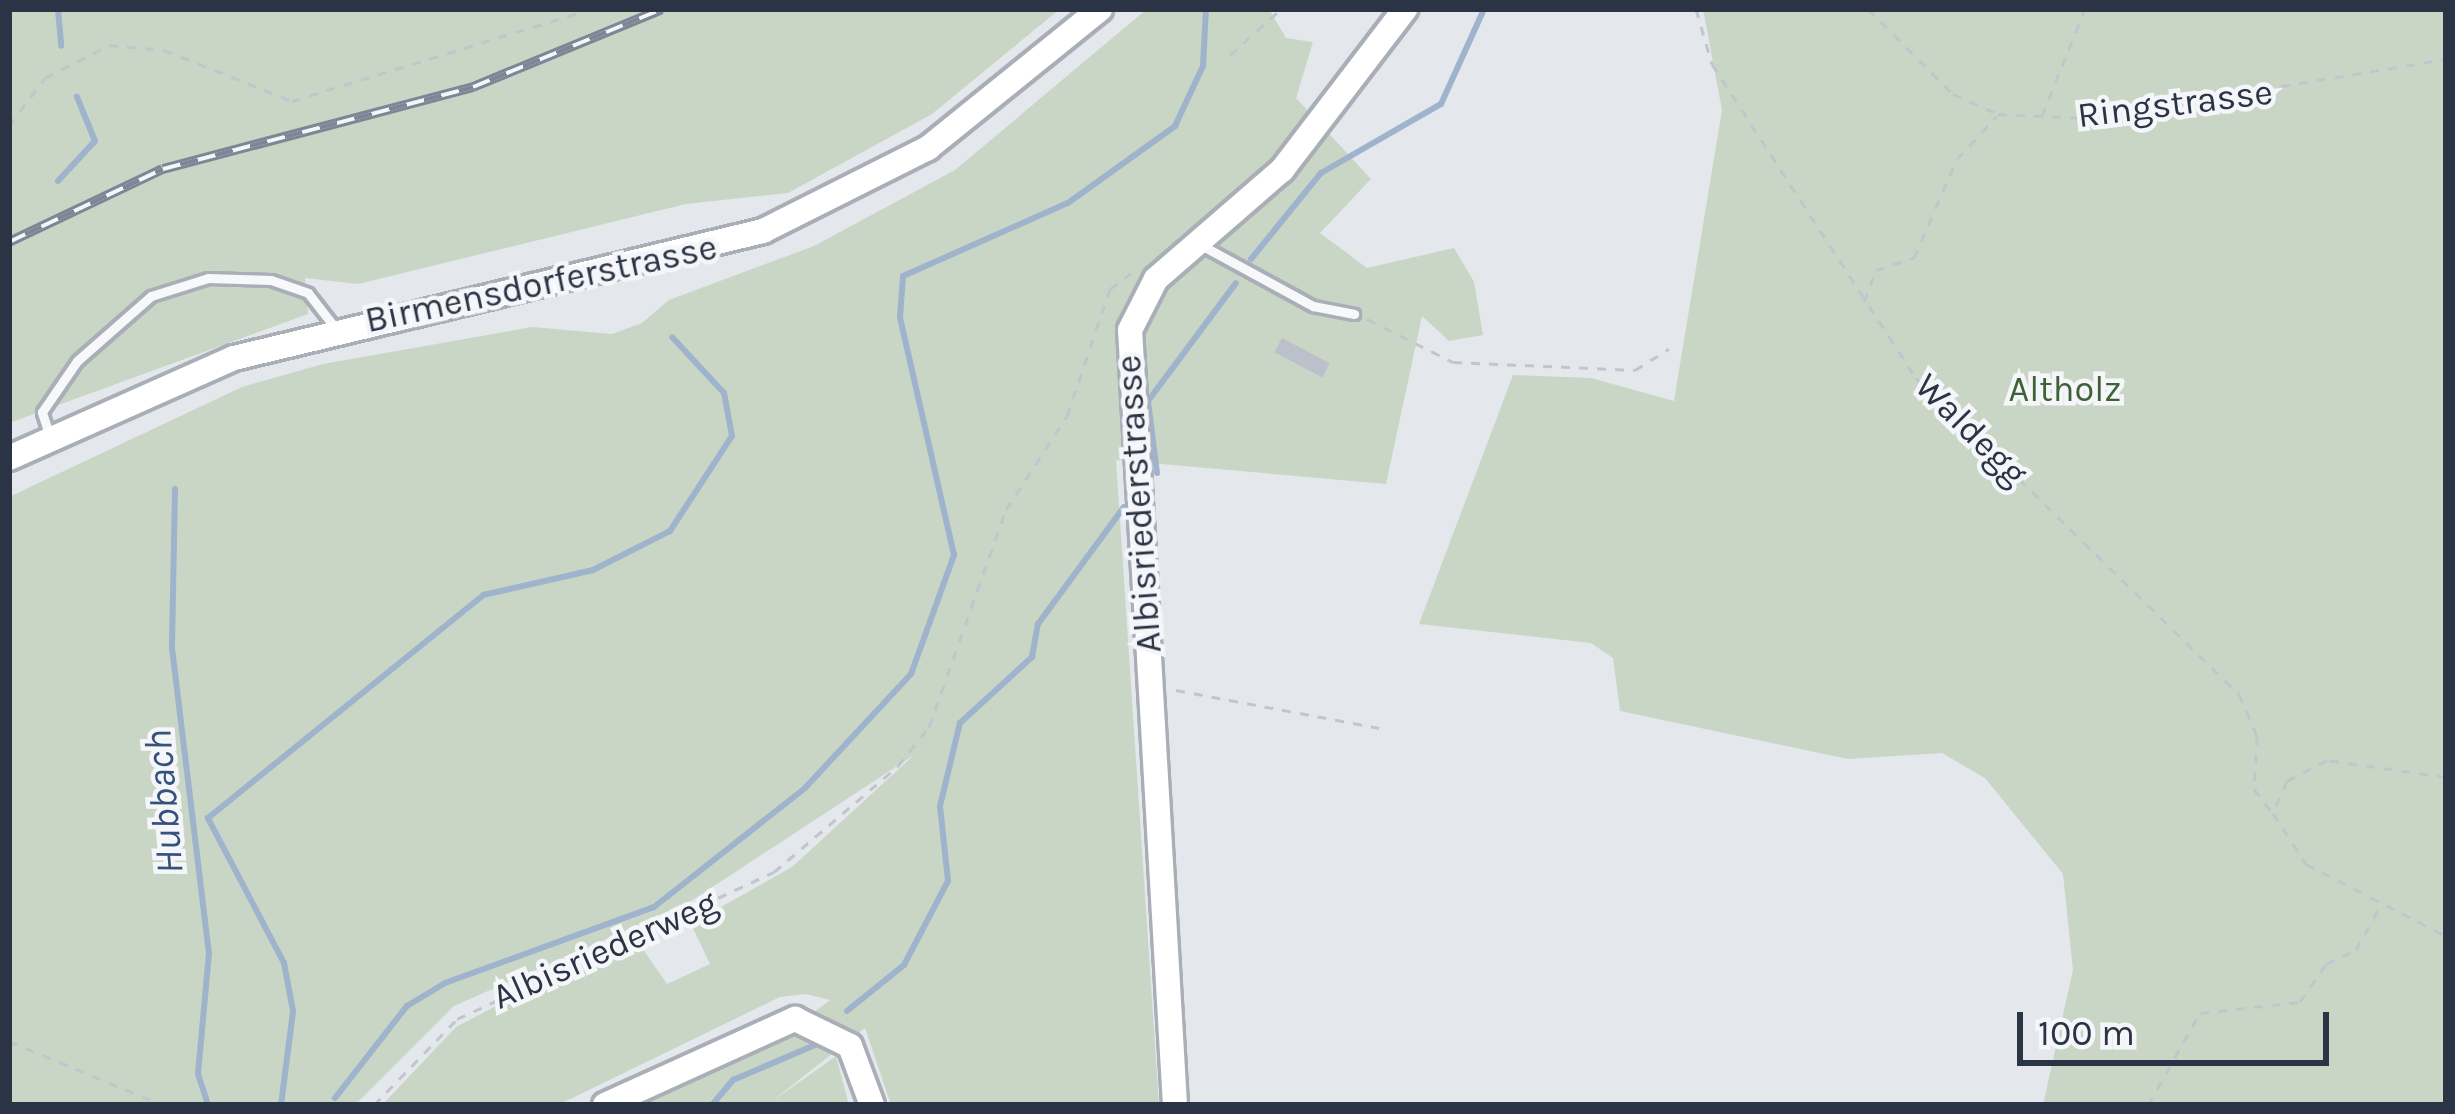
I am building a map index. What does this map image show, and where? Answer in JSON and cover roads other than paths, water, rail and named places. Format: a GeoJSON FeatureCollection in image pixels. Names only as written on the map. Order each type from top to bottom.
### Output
{"type":"FeatureCollection","features":[{"type":"Feature","properties":{"kind":"main road","name":"Birmensdorferstrasse"},"geometry":{"type":"LineString","coordinates":[[9,458],[49,434],[337,329],[620,274],[763,231],[928,148],[1100,9]]}},
{"type":"Feature","properties":{"kind":"main road","name":"Albisriederstrasse"},"geometry":{"type":"LineString","coordinates":[[1175,1105],[1125,368],[1156,278],[1282,170],[1405,9]]}},
{"type":"Feature","properties":{"kind":"main road"},"geometry":{"type":"LineString","coordinates":[[605,1105],[795,1019],[850,1046],[872,1105]]}},
{"type":"Feature","properties":{"kind":"lane"},"geometry":{"type":"LineString","coordinates":[[1196,241],[1313,306],[1354,314]]}},
{"type":"Feature","properties":{"kind":"lane"},"geometry":{"type":"LineString","coordinates":[[49,434],[42,412],[76,361],[151,296],[208,278],[271,280],[308,293],[337,329]]}},
{"type":"Feature","properties":{"kind":"waterway","name":"Hubbach"},"geometry":{"type":"LineString","coordinates":[[58,9],[61,46]]}},
{"type":"Feature","properties":{"kind":"waterway"},"geometry":{"type":"LineString","coordinates":[[335,1098],[407,1006],[445,983],[654,907],[805,788],[911,674],[954,555],[900,317],[903,276],[1068,203],[1175,126],[1203,66],[1206,9]]}},
{"type":"Feature","properties":{"kind":"waterway"},"geometry":{"type":"LineString","coordinates":[[1251,259],[1321,173],[1441,104],[1484,9]]}},
{"type":"Feature","properties":{"kind":"waterway","name":"Hubbach"},"geometry":{"type":"LineString","coordinates":[[58,181],[95,141],[77,97]]}},
{"type":"Feature","properties":{"kind":"waterway"},"geometry":{"type":"LineString","coordinates":[[1157,473],[1148,401],[1236,283]]}},
{"type":"Feature","properties":{"kind":"waterway"},"geometry":{"type":"LineString","coordinates":[[281,1105],[293,1011],[284,963],[208,818],[483,595],[593,570],[670,531],[732,436],[724,393],[672,337]]}},
{"type":"Feature","properties":{"kind":"waterway","name":"Hubbach"},"geometry":{"type":"LineString","coordinates":[[175,489],[172,648],[209,953],[198,1074],[208,1105]]}},
{"type":"Feature","properties":{"kind":"waterway"},"geometry":{"type":"LineString","coordinates":[[847,1011],[904,965],[948,881],[940,806],[960,723],[1032,657],[1038,624],[1124,507]]}},
{"type":"Feature","properties":{"kind":"waterway"},"geometry":{"type":"LineString","coordinates":[[712,1105],[733,1080],[815,1045]]}},
{"type":"Feature","properties":{"kind":"railway"},"geometry":{"type":"LineString","coordinates":[[9,242],[163,169],[473,87],[662,9]]}},
{"type":"Feature","properties":{"kind":"park label","name":"Altholz"},"geometry":{"type":"Point","coordinates":[2065,390]}}]}
